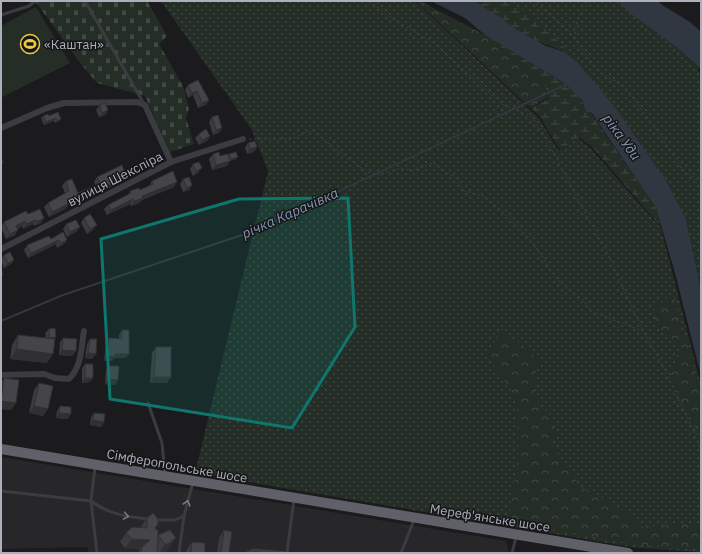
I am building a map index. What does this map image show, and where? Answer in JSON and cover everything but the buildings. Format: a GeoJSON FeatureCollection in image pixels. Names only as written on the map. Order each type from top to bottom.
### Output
{"type":"FeatureCollection","features":[{"type":"Feature","properties":{"kind":"highway","name":"Сімферопольське шосе"},"geometry":{"type":"LineString","coordinates":[[1,449],[348,508]]}},
{"type":"Feature","properties":{"kind":"highway","name":"Мереф'янське шосе"},"geometry":{"type":"LineString","coordinates":[[348,508],[628,553]]}},
{"type":"Feature","properties":{"kind":"street"},"geometry":{"type":"LineString","coordinates":[[1,128],[47,108],[64,103],[136,102],[145,105],[171,162]]}},
{"type":"Feature","properties":{"kind":"street","name":"вулиця Шекспіра"},"geometry":{"type":"LineString","coordinates":[[1,249],[171,162],[243,139]]}},
{"type":"Feature","properties":{"kind":"street"},"geometry":{"type":"LineString","coordinates":[[1,375],[44,374],[55,378],[69,378],[74,373],[80,362],[84,331]]}},
{"type":"Feature","properties":{"kind":"lane"},"geometry":{"type":"LineString","coordinates":[[1,15],[29,6],[35,1]]}},
{"type":"Feature","properties":{"kind":"lane"},"geometry":{"type":"LineString","coordinates":[[85,1],[145,105]]}},
{"type":"Feature","properties":{"kind":"lane"},"geometry":{"type":"LineString","coordinates":[[148,403],[162,443],[165,477]]}},
{"type":"Feature","properties":{"kind":"lane"},"geometry":{"type":"LineString","coordinates":[[95,465],[91,501],[97,553]]}},
{"type":"Feature","properties":{"kind":"lane"},"geometry":{"type":"LineString","coordinates":[[179,553],[184,516],[193,482]]}},
{"type":"Feature","properties":{"kind":"lane"},"geometry":{"type":"LineString","coordinates":[[1,491],[91,501],[102,510],[140,519],[164,521],[175,520],[184,516]]}},
{"type":"Feature","properties":{"kind":"lane"},"geometry":{"type":"LineString","coordinates":[[247,553],[254,550],[287,553],[294,499]]}},
{"type":"Feature","properties":{"kind":"lane"},"geometry":{"type":"LineString","coordinates":[[401,553],[415,518]]}},
{"type":"Feature","properties":{"kind":"lane"},"geometry":{"type":"LineString","coordinates":[[512,553],[516,535]]}},
{"type":"Feature","properties":{"kind":"path"},"geometry":{"type":"LineString","coordinates":[[369,1],[390,17],[434,43],[502,104],[532,117],[555,155],[608,255],[643,331],[667,375],[694,432],[701,452]]}},
{"type":"Feature","properties":{"kind":"path"},"geometry":{"type":"LineString","coordinates":[[532,1],[568,30],[599,72],[624,86],[661,136],[681,168],[701,183]]}},
{"type":"Feature","properties":{"kind":"path"},"geometry":{"type":"LineString","coordinates":[[575,39],[575,25],[580,10],[591,1]]}},
{"type":"Feature","properties":{"kind":"path"},"geometry":{"type":"LineString","coordinates":[[243,139],[292,139],[310,130],[365,171],[378,174],[401,168],[412,171],[433,164],[456,178],[464,191],[481,195],[500,209],[531,240],[556,278],[573,294],[582,298],[592,312],[643,331]]}},
{"type":"Feature","properties":{"kind":"highlighted area"},"geometry":{"type":"Polygon","coordinates":[[[348,198],[355,327],[292,428],[110,399],[101,239],[239,199],[348,198]]]}},
{"type":"Feature","properties":{"kind":"shaded area"},"geometry":{"type":"Polygon","coordinates":[[[1,457],[506,541],[509,553],[89,553],[87,547],[1,549],[1,457]]]}},
{"type":"Feature","properties":{"kind":"green space"},"geometry":{"type":"Polygon","coordinates":[[[35,1],[147,1],[167,36],[159,44],[183,86],[189,109],[186,118],[194,144],[170,152],[145,96],[97,83],[81,64],[35,1]]]}},
{"type":"Feature","properties":{"kind":"green space"},"geometry":{"type":"Polygon","coordinates":[[[161,1],[415,1],[539,118],[559,151],[578,138],[591,149],[661,228],[701,385],[701,552],[637,548],[195,473],[268,171],[252,130],[161,1]]]}},
{"type":"Feature","properties":{"kind":"green space"},"geometry":{"type":"Polygon","coordinates":[[[416,1],[420,1],[485,35],[544,82],[547,98],[530,108],[416,1]]]}},
{"type":"Feature","properties":{"kind":"green space"},"geometry":{"type":"Polygon","coordinates":[[[474,1],[509,1],[534,18],[564,47],[565,52],[520,34],[474,1]]]}},
{"type":"Feature","properties":{"kind":"green space"},"geometry":{"type":"Polygon","coordinates":[[[503,1],[618,1],[627,11],[676,47],[699,68],[698,71],[701,74],[701,289],[686,219],[577,62],[503,1]]]}},
{"type":"Feature","properties":{"kind":"green space","name":"«Каштан»"},"geometry":{"type":"Polygon","coordinates":[[[36,7],[70,63],[1,98],[1,26],[36,7]]]}},
{"type":"Feature","properties":{"kind":"green space"},"geometry":{"type":"Polygon","coordinates":[[[485,35],[564,83],[583,101],[585,111],[591,113],[656,208],[661,227],[592,147],[579,137],[560,150],[540,117],[531,108],[548,99],[544,82],[485,35]]]}},
{"type":"Feature","properties":{"kind":"green space"},"geometry":{"type":"Polygon","coordinates":[[[673,293],[701,390],[701,439],[670,378],[680,347],[664,335],[655,321],[654,308],[673,293]]]}},
{"type":"Feature","properties":{"kind":"green space"},"geometry":{"type":"Polygon","coordinates":[[[501,328],[540,360],[534,378],[540,409],[549,411],[558,433],[551,444],[581,487],[626,511],[640,527],[701,523],[701,549],[638,545],[508,522],[518,455],[517,399],[487,356],[501,328]]]}},
{"type":"Feature","properties":{"kind":"water","name":"ріка Уди"},"geometry":{"type":"Polygon","coordinates":[[[431,1],[474,1],[517,30],[546,46],[565,52],[577,62],[614,106],[665,179],[686,219],[701,290],[701,376],[675,273],[656,208],[592,113],[585,111],[583,101],[564,83],[485,35],[465,18],[431,1]]]}},
{"type":"Feature","properties":{"kind":"water"},"geometry":{"type":"Polygon","coordinates":[[[618,1],[658,1],[690,22],[701,32],[701,69],[676,47],[627,11],[618,1]]]}},
{"type":"Feature","properties":{"kind":"waterway","name":"річка Карачівка"},"geometry":{"type":"LineString","coordinates":[[1,321],[63,295],[254,231],[567,84]]}},
{"type":"Feature","properties":{"kind":"place","name":"«Каштан»"},"geometry":{"type":"Point","coordinates":[30,44]}}]}
